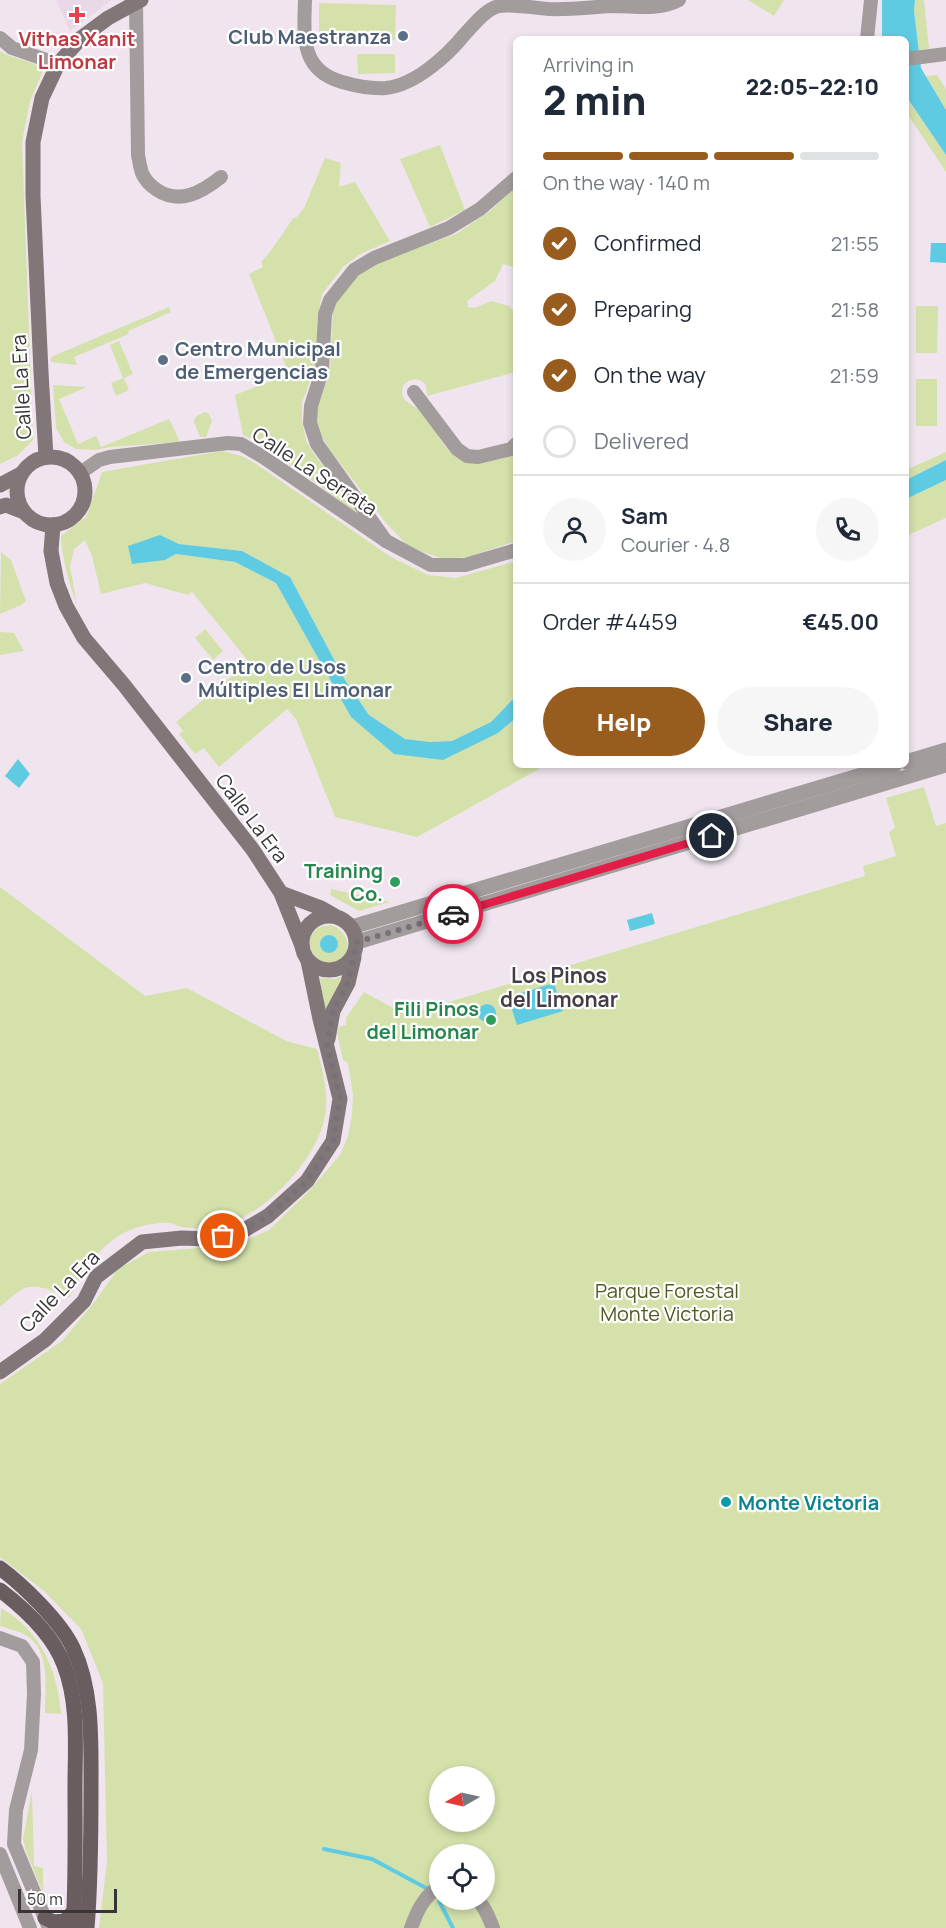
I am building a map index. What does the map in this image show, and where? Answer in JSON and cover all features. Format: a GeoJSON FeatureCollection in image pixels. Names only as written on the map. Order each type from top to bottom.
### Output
{"type":"FeatureCollection","features":[{"type":"Feature","properties":{"kind":"main road","name":"Calle La Era"},"geometry":{"type":"LineString","coordinates":[[46,457],[33,196],[33,142],[42,98],[58,63],[81,38],[108,18],[138,1]]}},
{"type":"Feature","properties":{"kind":"main road"},"geometry":{"type":"LineString","coordinates":[[0,507],[6,505],[24,512],[37,522],[53,525],[64,522],[74,516],[81,507],[85,495],[80,473],[71,463],[59,458],[46,457],[27,466],[17,484],[18,499],[24,512]]}},
{"type":"Feature","properties":{"kind":"main road"},"geometry":{"type":"LineString","coordinates":[[0,485],[21,474]]}},
{"type":"Feature","properties":{"kind":"main road","name":"Calle La Era"},"geometry":{"type":"LineString","coordinates":[[53,525],[51,551],[57,583],[66,606],[84,638],[124,685],[246,841],[281,892],[302,945]]}},
{"type":"Feature","properties":{"kind":"main road"},"geometry":{"type":"LineString","coordinates":[[281,892],[341,918],[355,940],[348,983],[333,1011],[327,1045]]}},
{"type":"Feature","properties":{"kind":"main road"},"geometry":{"type":"LineString","coordinates":[[335,916],[320,917],[309,925],[302,938],[308,961],[325,970],[335,970],[346,966],[351,960],[355,940]]}},
{"type":"Feature","properties":{"kind":"main road","name":"Calle La Era"},"geometry":{"type":"LineString","coordinates":[[0,1372],[45,1340],[84,1301],[96,1277],[142,1242],[182,1238],[207,1239],[239,1233],[268,1216],[307,1181],[333,1141],[340,1098],[308,961]]}},
{"type":"Feature","properties":{"kind":"main road"},"geometry":{"type":"LineString","coordinates":[[0,1568],[54,1620],[73,1647],[86,1688],[91,1748],[91,1852],[87,1928]]}},
{"type":"Feature","properties":{"kind":"main road"},"geometry":{"type":"LineString","coordinates":[[0,1590],[45,1632],[64,1663],[74,1695],[73,1928]]}},
{"type":"Feature","properties":{"kind":"main road"},"geometry":{"type":"LineString","coordinates":[[47,1923],[65,1921],[74,1911]]}},
{"type":"Feature","properties":{"kind":"street"},"geometry":{"type":"LineString","coordinates":[[304,0],[304,40],[310,59],[327,78],[357,86],[388,88],[413,79],[436,63],[453,49],[480,17],[499,6],[567,10],[612,6],[650,8],[680,0]]}},
{"type":"Feature","properties":{"kind":"street"},"geometry":{"type":"LineString","coordinates":[[867,36],[871,0]]}},
{"type":"Feature","properties":{"kind":"street"},"geometry":{"type":"LineString","coordinates":[[138,1],[138,154],[142,174],[150,185],[178,198],[193,195],[221,177]]}},
{"type":"Feature","properties":{"kind":"street"},"geometry":{"type":"LineString","coordinates":[[0,38],[12,48],[58,63]]}},
{"type":"Feature","properties":{"kind":"street"},"geometry":{"type":"LineString","coordinates":[[909,59],[946,54]]}},
{"type":"Feature","properties":{"kind":"street"},"geometry":{"type":"LineString","coordinates":[[386,541],[317,444],[310,423],[311,406],[322,370],[325,314],[330,300],[354,270],[374,258],[449,228],[480,209],[513,181]]}},
{"type":"Feature","properties":{"kind":"street"},"geometry":{"type":"LineString","coordinates":[[414,392],[457,449],[468,456],[478,457],[513,447]]}},
{"type":"Feature","properties":{"kind":"street","name":"Calle La Serrata"},"geometry":{"type":"LineString","coordinates":[[80,473],[99,460],[110,457],[228,443],[241,444],[386,541],[431,565],[465,565],[513,551]]}},
{"type":"Feature","properties":{"kind":"street"},"geometry":{"type":"LineString","coordinates":[[909,761],[946,750]]}},
{"type":"Feature","properties":{"kind":"street"},"geometry":{"type":"LineString","coordinates":[[355,940],[946,765]]}},
{"type":"Feature","properties":{"kind":"street"},"geometry":{"type":"LineString","coordinates":[[355,940],[887,768]]}},
{"type":"Feature","properties":{"kind":"street"},"geometry":{"type":"LineString","coordinates":[[0,1638],[22,1646],[33,1662],[31,1750],[16,1810],[14,1844],[47,1923]]}},
{"type":"Feature","properties":{"kind":"street"},"geometry":{"type":"LineString","coordinates":[[0,1854],[30,1928]]}},
{"type":"Feature","properties":{"kind":"street"},"geometry":{"type":"LineString","coordinates":[[0,1893],[14,1886]]}},
{"type":"Feature","properties":{"kind":"street"},"geometry":{"type":"LineString","coordinates":[[411,1928],[417,1912],[429,1894]]}},
{"type":"Feature","properties":{"kind":"street"},"geometry":{"type":"LineString","coordinates":[[485,1910],[493,1928]]}},
{"type":"Feature","properties":{"kind":"shaded area","name":"Vithas Xanit Limonar"},"geometry":{"type":"Polygon","coordinates":[[[56,0],[112,0],[70,31],[56,0]]]}},
{"type":"Feature","properties":{"kind":"green space"},"geometry":{"type":"Polygon","coordinates":[[[748,0],[784,0],[774,16],[748,0]]]}},
{"type":"Feature","properties":{"kind":"green space"},"geometry":{"type":"Polygon","coordinates":[[[915,0],[924,0],[929,49],[919,50],[914,11],[915,0]]]}},
{"type":"Feature","properties":{"kind":"green space"},"geometry":{"type":"Polygon","coordinates":[[[319,3],[396,5],[395,40],[319,39],[319,3]]]}},
{"type":"Feature","properties":{"kind":"green space"},"geometry":{"type":"Polygon","coordinates":[[[0,51],[34,64],[43,71],[30,101],[22,142],[33,440],[18,455],[0,464],[0,51]]]}},
{"type":"Feature","properties":{"kind":"green space"},"geometry":{"type":"Polygon","coordinates":[[[357,54],[395,54],[395,73],[358,74],[357,54]]]}},
{"type":"Feature","properties":{"kind":"green space"},"geometry":{"type":"Polygon","coordinates":[[[937,75],[946,89],[946,110],[926,76],[937,75]]]}},
{"type":"Feature","properties":{"kind":"green space"},"geometry":{"type":"Polygon","coordinates":[[[909,100],[946,155],[946,172],[909,116],[909,100]]]}},
{"type":"Feature","properties":{"kind":"green space"},"geometry":{"type":"Polygon","coordinates":[[[440,145],[465,210],[430,227],[400,159],[440,145]]]}},
{"type":"Feature","properties":{"kind":"green space"},"geometry":{"type":"Polygon","coordinates":[[[325,158],[341,163],[339,187],[355,182],[390,241],[360,254],[343,267],[322,294],[317,321],[317,364],[302,402],[302,421],[306,441],[356,509],[354,511],[260,443],[243,435],[235,395],[289,374],[249,274],[263,267],[261,262],[294,217],[296,218],[304,208],[325,158]]]}},
{"type":"Feature","properties":{"kind":"green space"},"geometry":{"type":"Polygon","coordinates":[[[513,190],[513,267],[503,264],[495,281],[467,301],[468,307],[475,308],[491,301],[509,306],[513,311],[513,373],[427,396],[426,385],[421,380],[408,381],[402,393],[405,399],[421,412],[449,451],[457,457],[479,463],[513,455],[513,542],[468,557],[444,559],[406,544],[387,524],[330,450],[317,428],[317,407],[330,371],[333,308],[346,288],[369,265],[456,234],[490,211],[513,190]]]}},
{"type":"Feature","properties":{"kind":"green space"},"geometry":{"type":"Polygon","coordinates":[[[916,306],[938,306],[937,353],[916,353],[916,306]]]}},
{"type":"Feature","properties":{"kind":"green space"},"geometry":{"type":"Polygon","coordinates":[[[169,307],[171,312],[128,331],[129,334],[74,357],[77,365],[51,362],[51,357],[169,307]]]}},
{"type":"Feature","properties":{"kind":"green space"},"geometry":{"type":"Polygon","coordinates":[[[119,341],[133,374],[124,378],[129,390],[116,396],[111,383],[123,378],[110,345],[119,341]]]}},
{"type":"Feature","properties":{"kind":"green space"},"geometry":{"type":"Polygon","coordinates":[[[916,379],[937,379],[937,426],[916,426],[916,379]]]}},
{"type":"Feature","properties":{"kind":"green space"},"geometry":{"type":"Polygon","coordinates":[[[53,385],[87,387],[59,399],[78,444],[96,436],[101,447],[169,419],[180,442],[94,450],[76,449],[64,442],[56,428],[53,385]]]}},
{"type":"Feature","properties":{"kind":"green space"},"geometry":{"type":"Polygon","coordinates":[[[205,412],[209,414],[212,421],[206,437],[200,437],[194,422],[195,417],[205,412]]]}},
{"type":"Feature","properties":{"kind":"green space"},"geometry":{"type":"Polygon","coordinates":[[[222,451],[242,456],[256,464],[391,557],[428,575],[456,578],[513,562],[513,699],[491,722],[452,741],[430,742],[405,739],[369,715],[345,680],[290,577],[242,551],[179,544],[160,535],[165,560],[176,554],[235,562],[276,583],[351,717],[394,754],[498,733],[513,720],[513,768],[539,769],[417,837],[335,817],[296,719],[287,709],[219,767],[204,748],[195,754],[179,734],[183,731],[176,722],[249,662],[192,592],[188,595],[145,583],[101,594],[92,556],[85,540],[74,549],[70,566],[77,605],[66,571],[61,536],[86,517],[102,472],[222,451]]]}},
{"type":"Feature","properties":{"kind":"green space"},"geometry":{"type":"Polygon","coordinates":[[[946,452],[946,460],[909,478],[909,469],[946,452]]]}},
{"type":"Feature","properties":{"kind":"green space"},"geometry":{"type":"Polygon","coordinates":[[[946,480],[946,518],[909,535],[909,498],[946,480]]]}},
{"type":"Feature","properties":{"kind":"green space"},"geometry":{"type":"Polygon","coordinates":[[[1,552],[11,560],[26,601],[0,614],[1,552]]]}},
{"type":"Feature","properties":{"kind":"green space"},"geometry":{"type":"Polygon","coordinates":[[[205,629],[223,651],[213,660],[195,638],[205,629]]]}},
{"type":"Feature","properties":{"kind":"green space"},"geometry":{"type":"Polygon","coordinates":[[[0,632],[14,633],[24,651],[0,655],[0,632]]]}},
{"type":"Feature","properties":{"kind":"green space","name":"Parque Forestal Monte Victoria"},"geometry":{"type":"Polygon","coordinates":[[[924,787],[936,826],[946,823],[946,1928],[99,1928],[107,1862],[103,1683],[81,1629],[44,1591],[0,1557],[0,1384],[62,1341],[118,1269],[149,1252],[236,1245],[269,1230],[308,1192],[340,1155],[348,1136],[353,1095],[348,1063],[343,1060],[337,1033],[339,1027],[346,1025],[346,1018],[364,992],[406,1015],[865,876],[863,866],[896,856],[889,832],[895,828],[886,798],[924,787]]]}},
{"type":"Feature","properties":{"kind":"green space"},"geometry":{"type":"Polygon","coordinates":[[[0,887],[145,996],[187,988],[286,1041],[317,1049],[326,1094],[326,1112],[318,1137],[297,1171],[268,1201],[251,1213],[213,1227],[191,1228],[164,1223],[133,1229],[110,1242],[98,1253],[84,1270],[69,1298],[47,1289],[28,1287],[0,1307],[0,887]]]}},
{"type":"Feature","properties":{"kind":"green space"},"geometry":{"type":"Polygon","coordinates":[[[331,889],[390,902],[359,911],[330,895],[331,889]]]}},
{"type":"Feature","properties":{"kind":"green space"},"geometry":{"type":"Polygon","coordinates":[[[331,925],[344,934],[347,948],[342,958],[333,963],[324,963],[312,951],[310,942],[312,934],[319,928],[331,925]]]}},
{"type":"Feature","properties":{"kind":"green space"},"geometry":{"type":"Polygon","coordinates":[[[346,975],[324,1016],[320,978],[335,979],[346,975]]]}},
{"type":"Feature","properties":{"kind":"green space"},"geometry":{"type":"Polygon","coordinates":[[[1,1608],[15,1617],[37,1640],[56,1682],[61,1714],[45,1713],[46,1682],[40,1651],[27,1636],[0,1626],[1,1608]]]}},
{"type":"Feature","properties":{"kind":"green space"},"geometry":{"type":"Polygon","coordinates":[[[32,1791],[34,1866],[43,1868],[43,1893],[23,1839],[32,1791]]]}},
{"type":"Feature","properties":{"kind":"water"},"geometry":{"type":"Polygon","coordinates":[[[882,0],[915,0],[914,11],[921,68],[946,110],[946,155],[909,100],[909,36],[882,36],[882,0]]]}},
{"type":"Feature","properties":{"kind":"water"},"geometry":{"type":"Polygon","coordinates":[[[931,243],[946,243],[946,263],[930,262],[931,243]]]}},
{"type":"Feature","properties":{"kind":"water"},"geometry":{"type":"Polygon","coordinates":[[[946,460],[946,480],[909,498],[909,478],[946,460]]]}},
{"type":"Feature","properties":{"kind":"water"},"geometry":{"type":"Polygon","coordinates":[[[160,535],[179,544],[242,551],[290,577],[345,680],[369,715],[405,739],[430,742],[452,741],[491,722],[513,699],[513,720],[498,733],[443,760],[394,754],[351,717],[276,583],[235,562],[176,554],[165,560],[132,564],[128,546],[160,535]]]}},
{"type":"Feature","properties":{"kind":"water"},"geometry":{"type":"Polygon","coordinates":[[[18,759],[30,774],[19,788],[5,776],[18,759]]]}},
{"type":"Feature","properties":{"kind":"water"},"geometry":{"type":"Polygon","coordinates":[[[652,913],[655,924],[630,931],[627,920],[652,913]]]}},
{"type":"Feature","properties":{"kind":"water"},"geometry":{"type":"Polygon","coordinates":[[[325,935],[333,935],[338,940],[336,951],[325,953],[320,948],[320,940],[325,935]]]}},
{"type":"Feature","properties":{"kind":"water"},"geometry":{"type":"Polygon","coordinates":[[[554,983],[563,1011],[517,1025],[508,997],[554,983]]]}},
{"type":"Feature","properties":{"kind":"water"},"geometry":{"type":"Polygon","coordinates":[[[483,1004],[491,1004],[496,1009],[494,1020],[483,1022],[478,1017],[478,1009],[483,1004]]]}},
{"type":"Feature","properties":{"kind":"waterway"},"geometry":{"type":"LineString","coordinates":[[324,1849],[372,1859],[426,1888]]}},
{"type":"Feature","properties":{"kind":"waterway"},"geometry":{"type":"LineString","coordinates":[[444,1910],[453,1928]]}},
{"type":"Feature","properties":{"kind":"way so far"},"geometry":{"type":"LineString","coordinates":[[223,1236],[239,1233],[268,1216],[307,1181],[333,1141],[340,1098],[327,1045],[333,1011],[348,983],[357,942],[453,914]]}},
{"type":"Feature","properties":{"kind":"place","name":"Vithas Xanit Limonar"},"geometry":{"type":"Point","coordinates":[77,15]}},
{"type":"Feature","properties":{"kind":"place","name":"Club Maestranza"},"geometry":{"type":"Point","coordinates":[403,36]}},
{"type":"Feature","properties":{"kind":"place","name":"Centro Municipal de Emergencias"},"geometry":{"type":"Point","coordinates":[163,360]}},
{"type":"Feature","properties":{"kind":"place","name":"Centro de Usos Múltiples El Limonar"},"geometry":{"type":"Point","coordinates":[186,678]}},
{"type":"Feature","properties":{"kind":"place","name":"Training Co."},"geometry":{"type":"Point","coordinates":[395,882]}},
{"type":"Feature","properties":{"kind":"place","name":"Fili Pinos del Limonar"},"geometry":{"type":"Point","coordinates":[491,1020]}},
{"type":"Feature","properties":{"kind":"place","name":"Monte Victoria"},"geometry":{"type":"Point","coordinates":[726,1502]}},
{"type":"Feature","properties":{"kind":"district","name":"Los Pinos del Limonar"},"geometry":{"type":"Point","coordinates":[559,987]}},
{"type":"Feature","properties":{"kind":"route"},"geometry":{"type":"LineString","coordinates":[[453,914],[712,836]]}}]}
